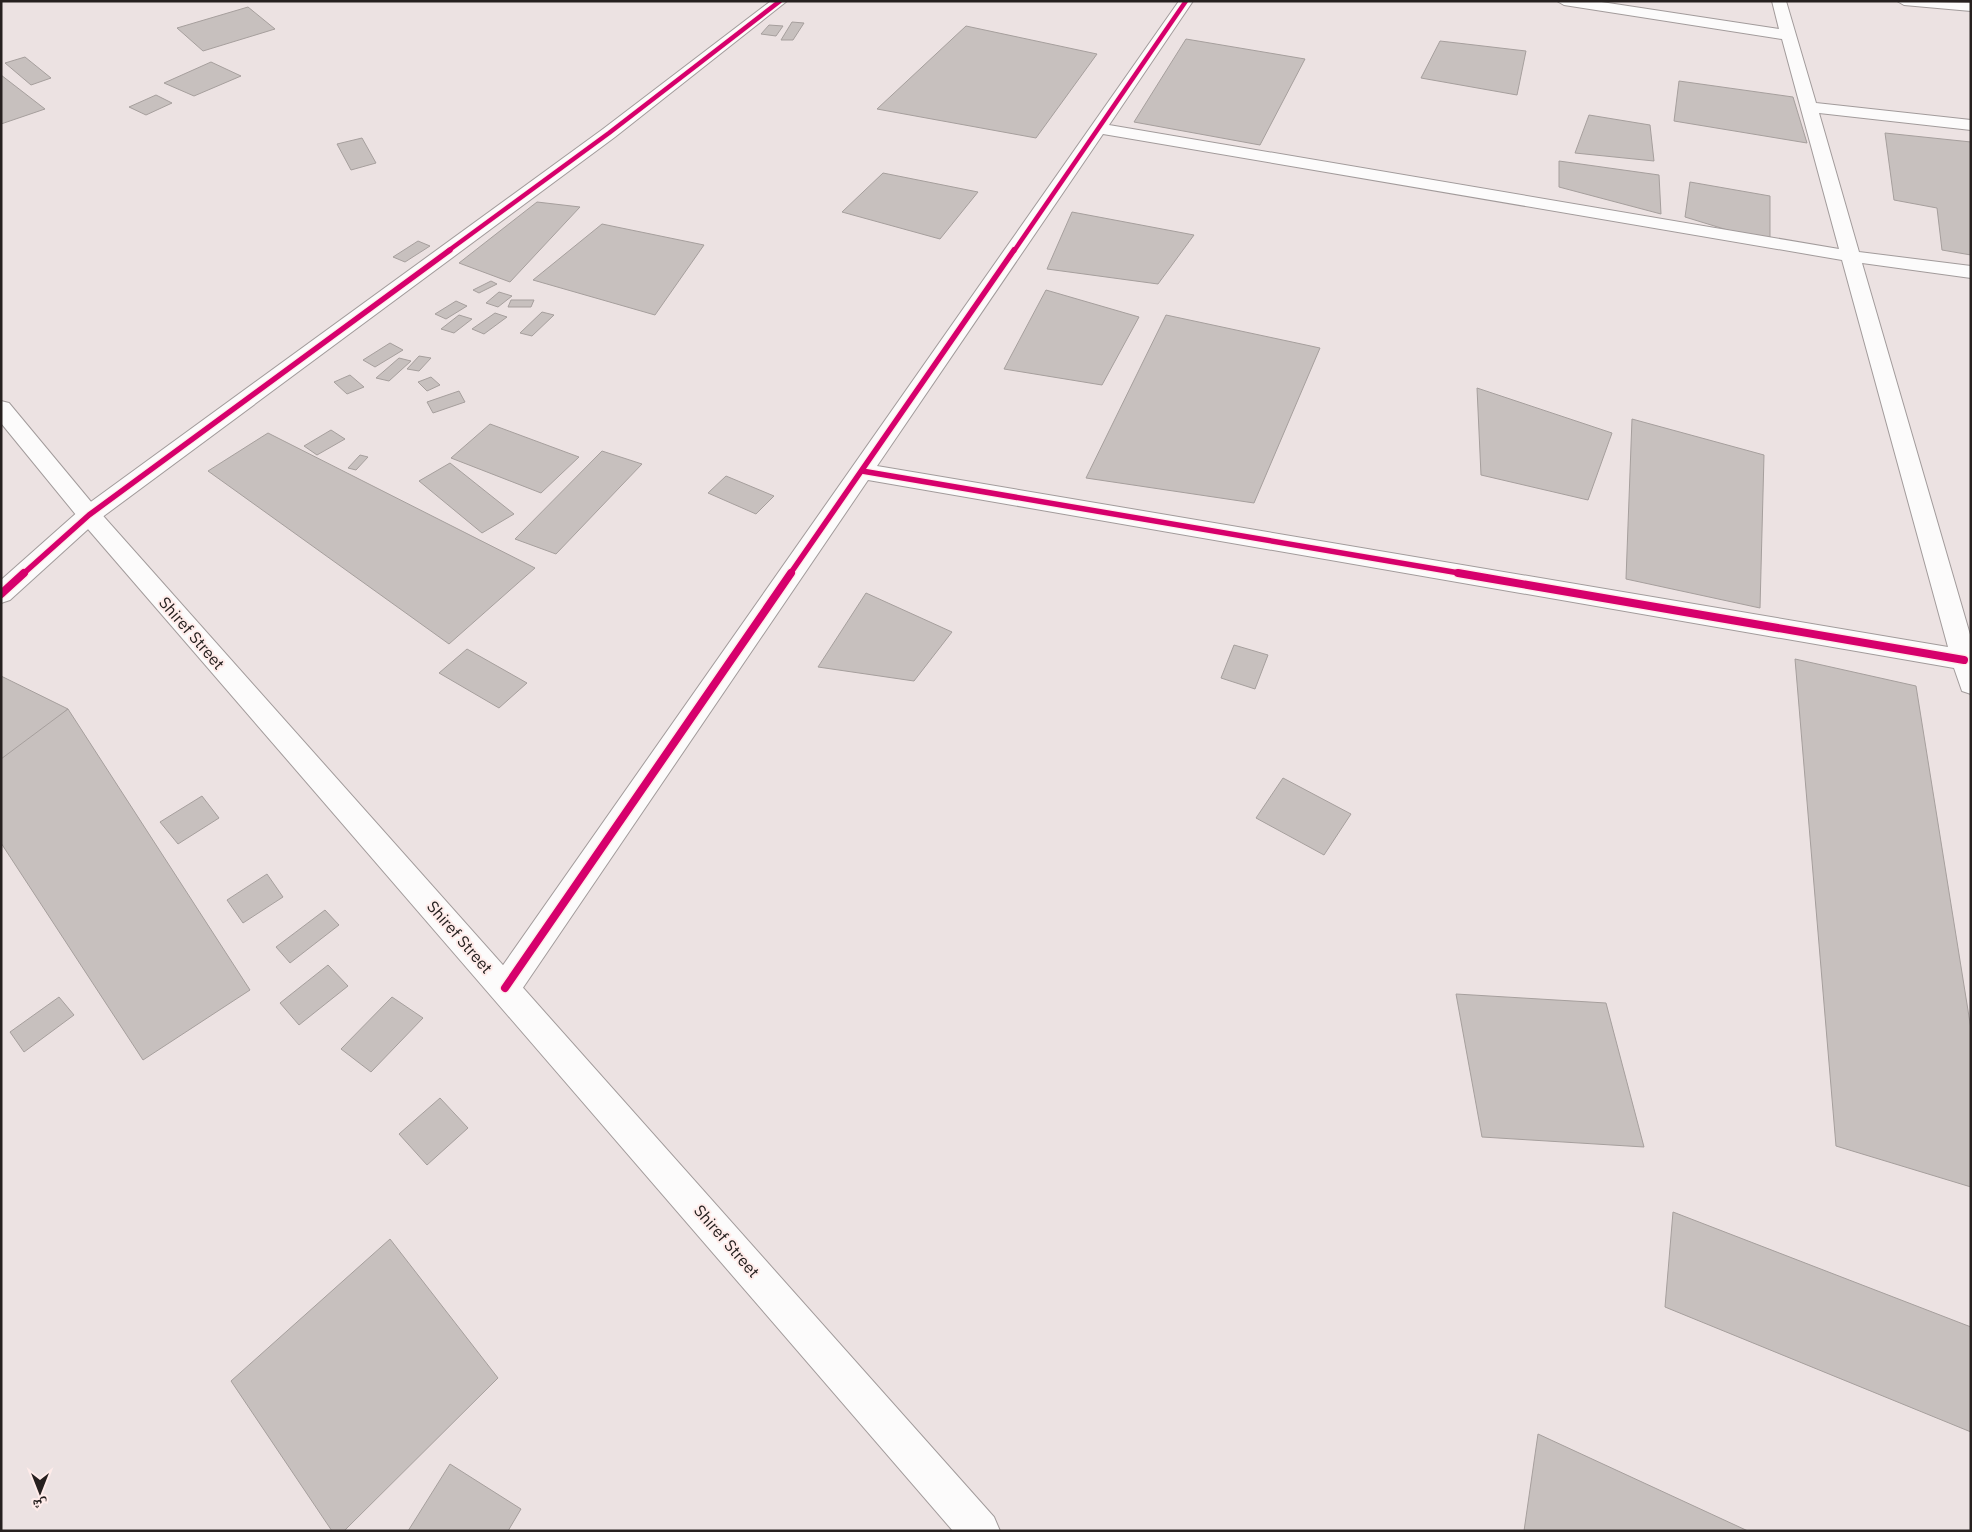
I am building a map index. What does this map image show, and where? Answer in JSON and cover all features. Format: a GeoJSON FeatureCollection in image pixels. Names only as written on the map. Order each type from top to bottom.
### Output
{"type":"FeatureCollection","features":[{"type":"Feature","properties":{"kind":"street"},"geometry":{"type":"LineString","coordinates":[[1,594],[89,515],[608,133],[780,1]]}},
{"type":"Feature","properties":{"kind":"street"},"geometry":{"type":"LineString","coordinates":[[505,988],[1186,1]]}},
{"type":"Feature","properties":{"kind":"street"},"geometry":{"type":"LineString","coordinates":[[1564,1],[1788,35]]}},
{"type":"Feature","properties":{"kind":"street"},"geometry":{"type":"LineString","coordinates":[[1779,1],[1971,684]]}},
{"type":"Feature","properties":{"kind":"street"},"geometry":{"type":"LineString","coordinates":[[1904,1],[1971,7]]}},
{"type":"Feature","properties":{"kind":"street"},"geometry":{"type":"LineString","coordinates":[[1809,107],[1971,125]]}},
{"type":"Feature","properties":{"kind":"street"},"geometry":{"type":"LineString","coordinates":[[1098,128],[1850,256],[1971,272]]}},
{"type":"Feature","properties":{"kind":"street","name":"Shiref Street"},"geometry":{"type":"LineString","coordinates":[[1,408],[89,515],[980,1531]]}},
{"type":"Feature","properties":{"kind":"street"},"geometry":{"type":"LineString","coordinates":[[862,471],[1964,660]]}},
{"type":"Feature","properties":{"kind":"building"},"geometry":{"type":"Polygon","coordinates":[[[248,7],[275,29],[203,51],[177,28],[248,7]]]}},
{"type":"Feature","properties":{"kind":"building"},"geometry":{"type":"Polygon","coordinates":[[[792,22],[804,23],[793,40],[781,40],[792,22]]]}},
{"type":"Feature","properties":{"kind":"building"},"geometry":{"type":"Polygon","coordinates":[[[769,25],[783,26],[776,36],[761,34],[769,25]]]}},
{"type":"Feature","properties":{"kind":"building"},"geometry":{"type":"Polygon","coordinates":[[[966,26],[1097,54],[1036,138],[877,109],[966,26]]]}},
{"type":"Feature","properties":{"kind":"building"},"geometry":{"type":"Polygon","coordinates":[[[1186,39],[1305,59],[1260,145],[1134,122],[1186,39]]]}},
{"type":"Feature","properties":{"kind":"building"},"geometry":{"type":"Polygon","coordinates":[[[1440,41],[1526,51],[1517,95],[1421,78],[1440,41]]]}},
{"type":"Feature","properties":{"kind":"building"},"geometry":{"type":"Polygon","coordinates":[[[25,57],[51,78],[31,85],[5,63],[25,57]]]}},
{"type":"Feature","properties":{"kind":"building"},"geometry":{"type":"Polygon","coordinates":[[[211,62],[241,76],[194,96],[164,83],[211,62]]]}},
{"type":"Feature","properties":{"kind":"building"},"geometry":{"type":"Polygon","coordinates":[[[1,75],[45,109],[1,124],[1,75]]]}},
{"type":"Feature","properties":{"kind":"building"},"geometry":{"type":"Polygon","coordinates":[[[1679,81],[1793,97],[1807,143],[1674,121],[1679,81]]]}},
{"type":"Feature","properties":{"kind":"building"},"geometry":{"type":"Polygon","coordinates":[[[156,95],[172,103],[146,115],[129,107],[156,95]]]}},
{"type":"Feature","properties":{"kind":"building"},"geometry":{"type":"Polygon","coordinates":[[[1589,115],[1650,125],[1654,161],[1575,153],[1589,115]]]}},
{"type":"Feature","properties":{"kind":"building"},"geometry":{"type":"Polygon","coordinates":[[[1885,133],[1971,142],[1971,255],[1942,250],[1937,208],[1894,200],[1885,133]]]}},
{"type":"Feature","properties":{"kind":"building"},"geometry":{"type":"Polygon","coordinates":[[[362,138],[376,163],[351,170],[337,144],[362,138]]]}},
{"type":"Feature","properties":{"kind":"building"},"geometry":{"type":"Polygon","coordinates":[[[1559,161],[1659,175],[1661,214],[1559,187],[1559,161]]]}},
{"type":"Feature","properties":{"kind":"building"},"geometry":{"type":"Polygon","coordinates":[[[883,173],[978,192],[940,239],[842,212],[883,173]]]}},
{"type":"Feature","properties":{"kind":"building"},"geometry":{"type":"Polygon","coordinates":[[[1690,182],[1770,196],[1770,243],[1685,217],[1690,182]]]}},
{"type":"Feature","properties":{"kind":"building"},"geometry":{"type":"Polygon","coordinates":[[[537,202],[580,207],[510,282],[459,263],[537,202]]]}},
{"type":"Feature","properties":{"kind":"building"},"geometry":{"type":"Polygon","coordinates":[[[1072,212],[1194,235],[1158,284],[1047,269],[1072,212]]]}},
{"type":"Feature","properties":{"kind":"building"},"geometry":{"type":"Polygon","coordinates":[[[602,224],[704,245],[655,315],[533,280],[602,224]]]}},
{"type":"Feature","properties":{"kind":"building"},"geometry":{"type":"Polygon","coordinates":[[[418,241],[430,246],[405,262],[393,257],[418,241]]]}},
{"type":"Feature","properties":{"kind":"building"},"geometry":{"type":"Polygon","coordinates":[[[491,281],[497,284],[479,293],[473,290],[491,281]]]}},
{"type":"Feature","properties":{"kind":"building"},"geometry":{"type":"Polygon","coordinates":[[[1046,290],[1139,317],[1102,385],[1004,369],[1046,290]]]}},
{"type":"Feature","properties":{"kind":"building"},"geometry":{"type":"Polygon","coordinates":[[[499,292],[512,296],[498,307],[486,303],[499,292]]]}},
{"type":"Feature","properties":{"kind":"building"},"geometry":{"type":"Polygon","coordinates":[[[511,300],[534,300],[531,307],[508,307],[511,300]]]}},
{"type":"Feature","properties":{"kind":"building"},"geometry":{"type":"Polygon","coordinates":[[[456,301],[467,306],[446,319],[435,314],[456,301]]]}},
{"type":"Feature","properties":{"kind":"building"},"geometry":{"type":"Polygon","coordinates":[[[542,312],[554,315],[532,336],[520,333],[542,312]]]}},
{"type":"Feature","properties":{"kind":"building"},"geometry":{"type":"Polygon","coordinates":[[[495,313],[507,317],[484,334],[472,329],[495,313]]]}},
{"type":"Feature","properties":{"kind":"building"},"geometry":{"type":"Polygon","coordinates":[[[459,315],[472,319],[454,333],[441,329],[459,315]]]}},
{"type":"Feature","properties":{"kind":"building"},"geometry":{"type":"Polygon","coordinates":[[[1166,315],[1320,348],[1254,503],[1086,478],[1166,315]]]}},
{"type":"Feature","properties":{"kind":"building"},"geometry":{"type":"Polygon","coordinates":[[[390,343],[403,350],[375,367],[363,360],[390,343]]]}},
{"type":"Feature","properties":{"kind":"building"},"geometry":{"type":"Polygon","coordinates":[[[419,356],[431,358],[419,371],[407,369],[419,356]]]}},
{"type":"Feature","properties":{"kind":"building"},"geometry":{"type":"Polygon","coordinates":[[[399,358],[411,361],[389,381],[376,378],[399,358]]]}},
{"type":"Feature","properties":{"kind":"building"},"geometry":{"type":"Polygon","coordinates":[[[350,375],[364,387],[347,394],[334,382],[350,375]]]}},
{"type":"Feature","properties":{"kind":"building"},"geometry":{"type":"Polygon","coordinates":[[[431,377],[440,385],[427,391],[418,382],[431,377]]]}},
{"type":"Feature","properties":{"kind":"building"},"geometry":{"type":"Polygon","coordinates":[[[1477,388],[1612,433],[1588,500],[1481,475],[1477,388]]]}},
{"type":"Feature","properties":{"kind":"building"},"geometry":{"type":"Polygon","coordinates":[[[459,391],[465,402],[433,413],[427,402],[459,391]]]}},
{"type":"Feature","properties":{"kind":"building"},"geometry":{"type":"Polygon","coordinates":[[[1632,419],[1764,455],[1760,608],[1626,579],[1632,419]]]}},
{"type":"Feature","properties":{"kind":"building"},"geometry":{"type":"Polygon","coordinates":[[[490,424],[579,457],[541,493],[451,458],[490,424]]]}},
{"type":"Feature","properties":{"kind":"building"},"geometry":{"type":"Polygon","coordinates":[[[331,430],[345,439],[317,455],[304,446],[331,430]]]}},
{"type":"Feature","properties":{"kind":"building"},"geometry":{"type":"Polygon","coordinates":[[[268,433],[535,568],[449,644],[208,471],[268,433]]]}},
{"type":"Feature","properties":{"kind":"building"},"geometry":{"type":"Polygon","coordinates":[[[602,451],[642,464],[556,554],[515,539],[602,451]]]}},
{"type":"Feature","properties":{"kind":"building"},"geometry":{"type":"Polygon","coordinates":[[[360,455],[368,457],[356,470],[348,468],[360,455]]]}},
{"type":"Feature","properties":{"kind":"building"},"geometry":{"type":"Polygon","coordinates":[[[450,463],[514,514],[482,533],[419,481],[450,463]]]}},
{"type":"Feature","properties":{"kind":"building"},"geometry":{"type":"Polygon","coordinates":[[[726,476],[774,496],[756,514],[708,493],[726,476]]]}},
{"type":"Feature","properties":{"kind":"building"},"geometry":{"type":"Polygon","coordinates":[[[866,593],[952,632],[914,681],[818,667],[866,593]]]}},
{"type":"Feature","properties":{"kind":"building"},"geometry":{"type":"Polygon","coordinates":[[[1234,645],[1268,655],[1255,689],[1221,678],[1234,645]]]}},
{"type":"Feature","properties":{"kind":"building"},"geometry":{"type":"Polygon","coordinates":[[[467,649],[527,683],[499,708],[439,673],[467,649]]]}},
{"type":"Feature","properties":{"kind":"building"},"geometry":{"type":"Polygon","coordinates":[[[1795,659],[1916,686],[1971,1029],[1971,1187],[1836,1146],[1795,659]]]}},
{"type":"Feature","properties":{"kind":"building"},"geometry":{"type":"Polygon","coordinates":[[[1,676],[68,709],[1,764],[1,676]]]}},
{"type":"Feature","properties":{"kind":"building"},"geometry":{"type":"Polygon","coordinates":[[[68,709],[250,990],[143,1060],[1,843],[1,759],[68,709]]]}},
{"type":"Feature","properties":{"kind":"building"},"geometry":{"type":"Polygon","coordinates":[[[1283,778],[1351,814],[1324,855],[1256,818],[1283,778]]]}},
{"type":"Feature","properties":{"kind":"building"},"geometry":{"type":"Polygon","coordinates":[[[202,796],[219,818],[178,844],[160,822],[202,796]]]}},
{"type":"Feature","properties":{"kind":"building"},"geometry":{"type":"Polygon","coordinates":[[[267,874],[283,897],[243,923],[227,900],[267,874]]]}},
{"type":"Feature","properties":{"kind":"building"},"geometry":{"type":"Polygon","coordinates":[[[325,910],[339,925],[290,963],[276,947],[325,910]]]}},
{"type":"Feature","properties":{"kind":"building"},"geometry":{"type":"Polygon","coordinates":[[[328,965],[348,986],[299,1025],[280,1003],[328,965]]]}},
{"type":"Feature","properties":{"kind":"building"},"geometry":{"type":"Polygon","coordinates":[[[1456,994],[1606,1003],[1644,1147],[1482,1137],[1456,994]]]}},
{"type":"Feature","properties":{"kind":"building"},"geometry":{"type":"Polygon","coordinates":[[[59,997],[74,1015],[24,1052],[10,1032],[59,997]]]}},
{"type":"Feature","properties":{"kind":"building"},"geometry":{"type":"Polygon","coordinates":[[[392,997],[423,1018],[371,1072],[341,1049],[392,997]]]}},
{"type":"Feature","properties":{"kind":"building"},"geometry":{"type":"Polygon","coordinates":[[[440,1098],[468,1128],[427,1165],[399,1134],[440,1098]]]}},
{"type":"Feature","properties":{"kind":"building"},"geometry":{"type":"Polygon","coordinates":[[[1673,1212],[1971,1327],[1971,1432],[1665,1307],[1673,1212]]]}},
{"type":"Feature","properties":{"kind":"building"},"geometry":{"type":"Polygon","coordinates":[[[390,1239],[498,1378],[344,1531],[332,1531],[231,1381],[390,1239]]]}},
{"type":"Feature","properties":{"kind":"building"},"geometry":{"type":"Polygon","coordinates":[[[1538,1434],[1748,1531],[1524,1531],[1538,1434]]]}},
{"type":"Feature","properties":{"kind":"building"},"geometry":{"type":"Polygon","coordinates":[[[450,1464],[521,1509],[508,1531],[408,1531],[450,1464]]]}},
{"type":"Feature","properties":{"kind":"cycle path"},"geometry":{"type":"LineString","coordinates":[[1,594],[89,515],[609,133],[780,1]]}},
{"type":"Feature","properties":{"kind":"cycle path"},"geometry":{"type":"LineString","coordinates":[[505,988],[1186,1]]}},
{"type":"Feature","properties":{"kind":"cycle path"},"geometry":{"type":"LineString","coordinates":[[862,471],[1964,660]]}}]}
